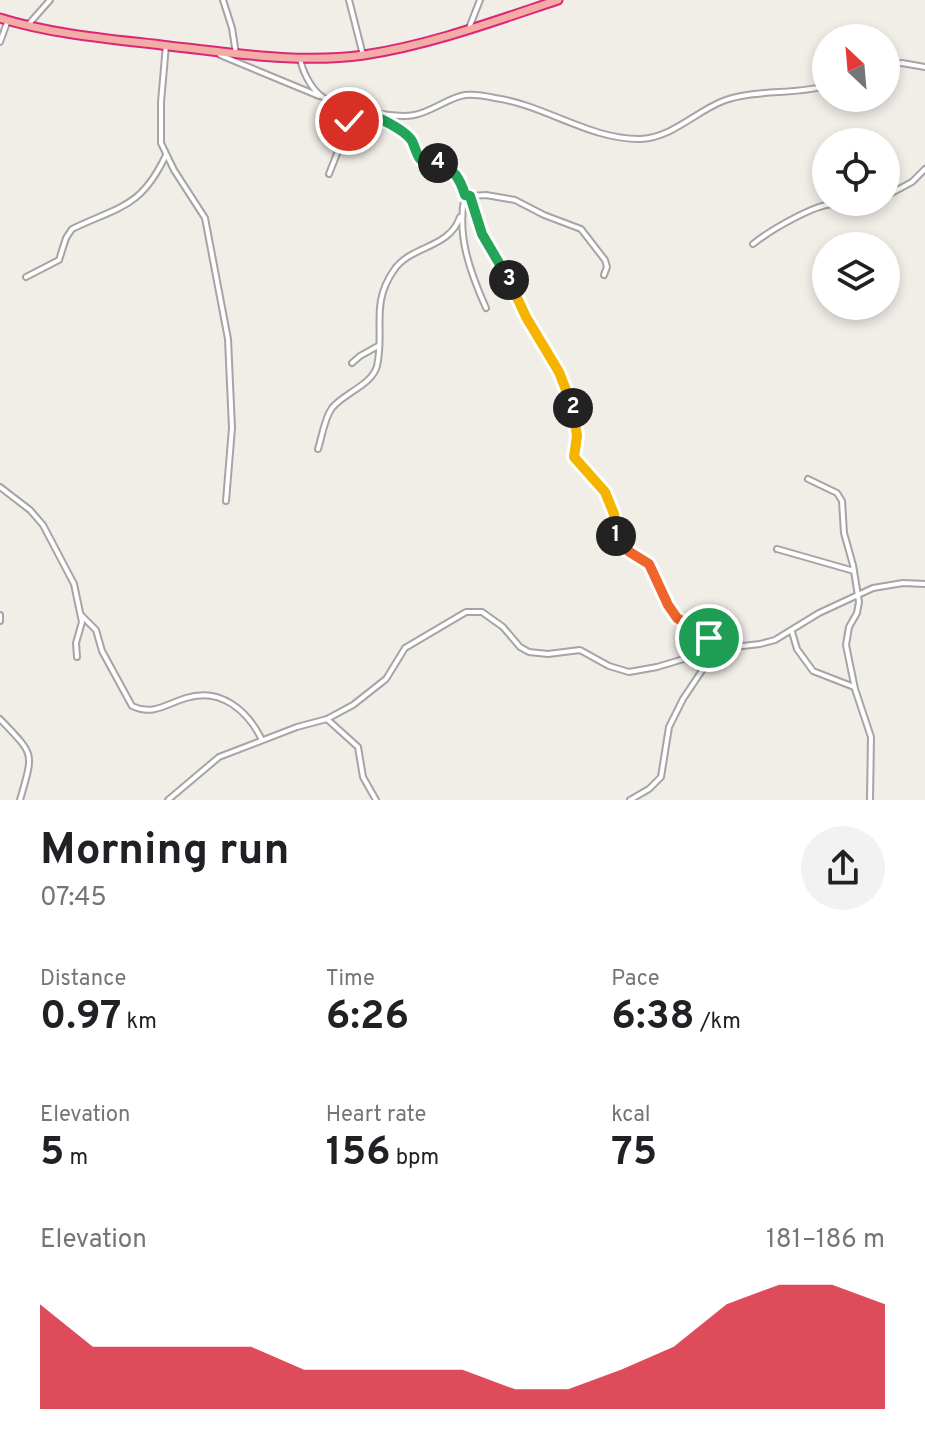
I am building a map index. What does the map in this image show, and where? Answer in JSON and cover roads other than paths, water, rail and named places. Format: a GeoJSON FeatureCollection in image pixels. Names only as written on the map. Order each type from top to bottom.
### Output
{"type":"FeatureCollection","features":[{"type":"Feature","properties":{"kind":"highway"},"geometry":{"type":"LineString","coordinates":[[4,19],[92,38],[300,58],[363,55],[468,30],[558,0]]}},
{"type":"Feature","properties":{"kind":"street"},"geometry":{"type":"LineString","coordinates":[[28,25],[50,0]]}},
{"type":"Feature","properties":{"kind":"street"},"geometry":{"type":"LineString","coordinates":[[223,0],[236,54]]}},
{"type":"Feature","properties":{"kind":"street"},"geometry":{"type":"LineString","coordinates":[[349,0],[363,55]]}},
{"type":"Feature","properties":{"kind":"street"},"geometry":{"type":"LineString","coordinates":[[468,30],[480,0]]}},
{"type":"Feature","properties":{"kind":"street"},"geometry":{"type":"LineString","coordinates":[[474,14],[481,25]]}},
{"type":"Feature","properties":{"kind":"street"},"geometry":{"type":"LineString","coordinates":[[0,42],[4,19]]}},
{"type":"Feature","properties":{"kind":"street"},"geometry":{"type":"LineString","coordinates":[[166,45],[159,134],[166,155],[205,218],[228,339],[232,428],[226,501]]}},
{"type":"Feature","properties":{"kind":"street"},"geometry":{"type":"LineString","coordinates":[[215,51],[320,97],[377,114],[412,116],[467,95],[526,105],[609,136],[641,139],[667,133],[723,101],[812,88]]}},
{"type":"Feature","properties":{"kind":"street"},"geometry":{"type":"LineString","coordinates":[[300,58],[307,78],[320,97]]}},
{"type":"Feature","properties":{"kind":"street"},"geometry":{"type":"LineString","coordinates":[[900,63],[925,67]]}},
{"type":"Feature","properties":{"kind":"street"},"geometry":{"type":"LineString","coordinates":[[329,174],[355,108]]}},
{"type":"Feature","properties":{"kind":"street"},"geometry":{"type":"LineString","coordinates":[[362,110],[400,129],[411,139],[420,159],[442,164],[453,170],[461,181],[482,234],[506,272],[526,317],[559,372],[576,419],[574,457],[605,492],[614,514],[617,539],[649,564],[677,618],[712,640],[719,649]]}},
{"type":"Feature","properties":{"kind":"street"},"geometry":{"type":"LineString","coordinates":[[26,277],[59,260],[72,229],[139,198],[166,155]]}},
{"type":"Feature","properties":{"kind":"street"},"geometry":{"type":"LineString","coordinates":[[900,188],[925,169]]}},
{"type":"Feature","properties":{"kind":"street"},"geometry":{"type":"LineString","coordinates":[[468,196],[486,195],[515,200],[581,229],[605,260],[607,267],[604,275]]}},
{"type":"Feature","properties":{"kind":"street"},"geometry":{"type":"LineString","coordinates":[[318,449],[332,408],[373,373],[376,366],[378,305],[389,277],[400,262],[445,239],[456,227],[468,196]]}},
{"type":"Feature","properties":{"kind":"street"},"geometry":{"type":"LineString","coordinates":[[753,244],[777,227],[812,212]]}},
{"type":"Feature","properties":{"kind":"street"},"geometry":{"type":"LineString","coordinates":[[460,217],[471,273],[486,308]]}},
{"type":"Feature","properties":{"kind":"street"},"geometry":{"type":"LineString","coordinates":[[352,363],[378,346]]}},
{"type":"Feature","properties":{"kind":"street"},"geometry":{"type":"LineString","coordinates":[[808,479],[837,493],[842,501],[844,533],[858,595],[857,613],[849,627],[846,645],[855,689],[871,737],[870,800]]}},
{"type":"Feature","properties":{"kind":"street"},"geometry":{"type":"LineString","coordinates":[[0,487],[30,510],[46,530],[74,584],[81,615],[77,657]]}},
{"type":"Feature","properties":{"kind":"street"},"geometry":{"type":"LineString","coordinates":[[777,549],[854,571]]}},
{"type":"Feature","properties":{"kind":"street"},"geometry":{"type":"LineString","coordinates":[[168,800],[219,757],[297,727],[327,719],[376,689],[409,645],[455,617],[477,610],[494,620],[529,652],[548,654],[580,650],[609,666],[629,672],[719,649],[760,644],[792,632],[819,613],[858,595],[889,585],[925,584]]}},
{"type":"Feature","properties":{"kind":"street"},"geometry":{"type":"LineString","coordinates":[[81,615],[96,630],[102,651],[132,706],[146,711],[162,709],[187,697],[219,697],[242,711],[262,740]]}},
{"type":"Feature","properties":{"kind":"street"},"geometry":{"type":"LineString","coordinates":[[792,632],[797,649],[813,671],[819,676],[851,684],[855,689]]}},
{"type":"Feature","properties":{"kind":"street"},"geometry":{"type":"LineString","coordinates":[[630,800],[649,789],[661,777],[669,727],[683,699],[719,649]]}},
{"type":"Feature","properties":{"kind":"street"},"geometry":{"type":"LineString","coordinates":[[0,719],[27,747],[31,756],[20,800]]}},
{"type":"Feature","properties":{"kind":"street"},"geometry":{"type":"LineString","coordinates":[[327,719],[358,747],[363,777],[376,800]]}}]}
